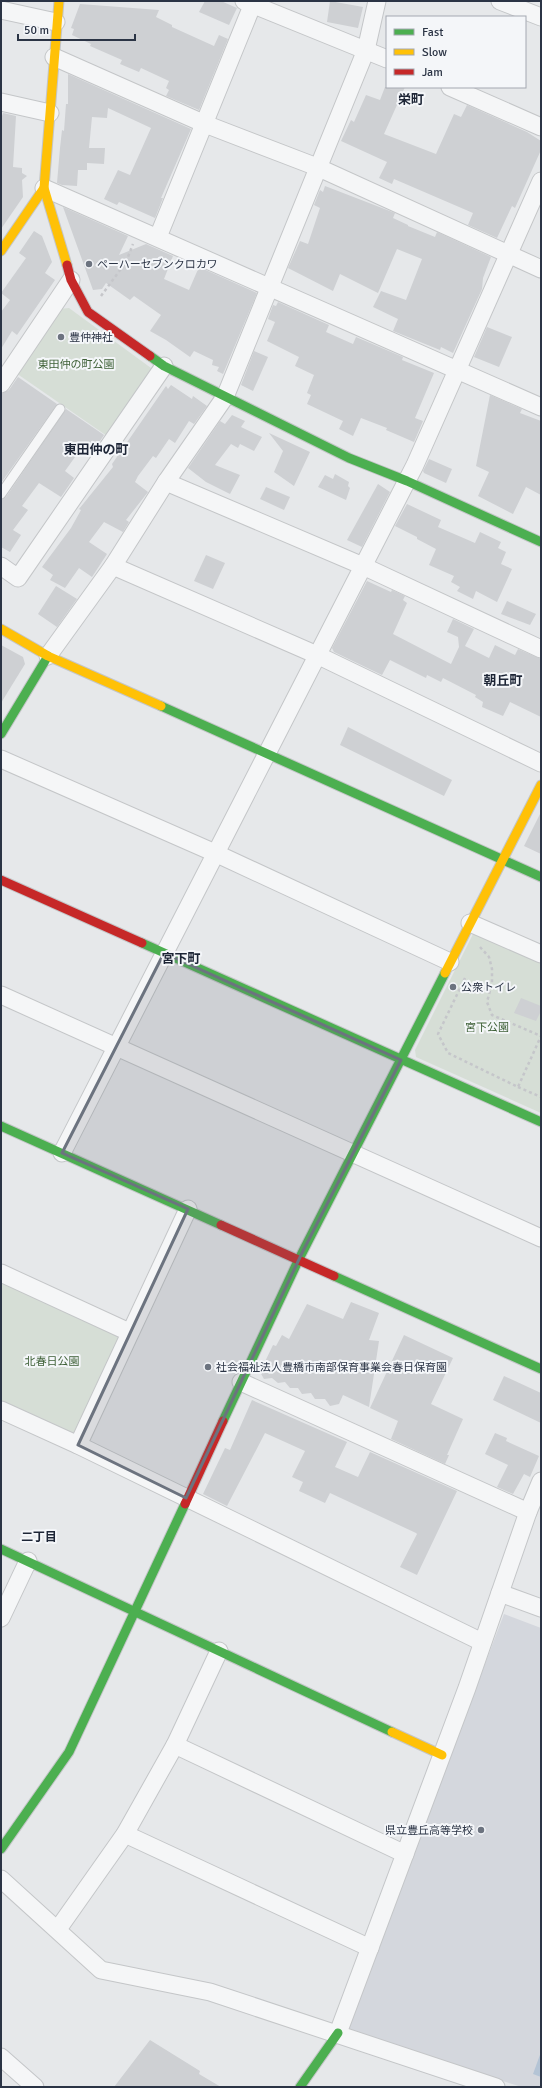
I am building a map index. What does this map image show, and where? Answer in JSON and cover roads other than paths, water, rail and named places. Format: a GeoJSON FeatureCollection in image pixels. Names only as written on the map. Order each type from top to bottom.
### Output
{"type":"FeatureCollection","features":[{"type":"Feature","properties":{"kind":"street"},"geometry":{"type":"LineString","coordinates":[[59,1],[56,22],[44,188],[71,280],[88,312],[164,366],[225,397],[349,458],[407,480],[541,542]]}},
{"type":"Feature","properties":{"kind":"street"},"geometry":{"type":"LineString","coordinates":[[1,734],[7,711],[113,566],[166,482],[225,397],[317,167],[366,50],[377,1]]}},
{"type":"Feature","properties":{"kind":"street"},"geometry":{"type":"LineString","coordinates":[[500,1],[541,17]]}},
{"type":"Feature","properties":{"kind":"street"},"geometry":{"type":"LineString","coordinates":[[158,237],[205,124],[250,2],[386,59]]}},
{"type":"Feature","properties":{"kind":"street"},"geometry":{"type":"LineString","coordinates":[[1,10],[56,22]]}},
{"type":"Feature","properties":{"kind":"street"},"geometry":{"type":"LineString","coordinates":[[54,57],[205,124],[317,167],[541,268]]}},
{"type":"Feature","properties":{"kind":"street"},"geometry":{"type":"LineString","coordinates":[[452,88],[541,127]]}},
{"type":"Feature","properties":{"kind":"street"},"geometry":{"type":"LineString","coordinates":[[1,102],[50,113]]}},
{"type":"Feature","properties":{"kind":"street"},"geometry":{"type":"LineString","coordinates":[[62,1153],[407,480],[541,181]]}},
{"type":"Feature","properties":{"kind":"street"},"geometry":{"type":"LineString","coordinates":[[44,188],[541,407]]}},
{"type":"Feature","properties":{"kind":"street"},"geometry":{"type":"LineString","coordinates":[[1,251],[44,188]]}},
{"type":"Feature","properties":{"kind":"street"},"geometry":{"type":"LineString","coordinates":[[1,384],[71,280]]}},
{"type":"Feature","properties":{"kind":"street"},"geometry":{"type":"LineString","coordinates":[[1,566],[18,578],[164,366]]}},
{"type":"Feature","properties":{"kind":"street"},"geometry":{"type":"LineString","coordinates":[[166,482],[363,566],[541,649]]}},
{"type":"Feature","properties":{"kind":"street"},"geometry":{"type":"LineString","coordinates":[[113,566],[317,655],[541,763]]}},
{"type":"Feature","properties":{"kind":"street"},"geometry":{"type":"LineString","coordinates":[[1,629],[48,656],[541,877]]}},
{"type":"Feature","properties":{"kind":"street"},"geometry":{"type":"LineString","coordinates":[[1,759],[215,853],[450,962]]}},
{"type":"Feature","properties":{"kind":"street"},"geometry":{"type":"LineString","coordinates":[[1,1849],[69,1752],[186,1498],[298,1261],[541,785]]}},
{"type":"Feature","properties":{"kind":"street"},"geometry":{"type":"LineString","coordinates":[[1,880],[541,1122]]}},
{"type":"Feature","properties":{"kind":"street"},"geometry":{"type":"LineString","coordinates":[[470,922],[541,954]]}},
{"type":"Feature","properties":{"kind":"street"},"geometry":{"type":"LineString","coordinates":[[1,995],[541,1238]]}},
{"type":"Feature","properties":{"kind":"street"},"geometry":{"type":"LineString","coordinates":[[1,1126],[188,1209],[298,1261],[541,1369]]}},
{"type":"Feature","properties":{"kind":"street"},"geometry":{"type":"LineString","coordinates":[[78,1445],[129,1332],[188,1209]]}},
{"type":"Feature","properties":{"kind":"street"},"geometry":{"type":"LineString","coordinates":[[1,1273],[129,1332]]}},
{"type":"Feature","properties":{"kind":"street"},"geometry":{"type":"LineString","coordinates":[[241,1382],[528,1512]]}},
{"type":"Feature","properties":{"kind":"street"},"geometry":{"type":"LineString","coordinates":[[1,1410],[78,1445],[482,1642]]}},
{"type":"Feature","properties":{"kind":"street"},"geometry":{"type":"LineString","coordinates":[[300,2087],[338,2033],[442,1755],[528,1512],[540,1488]]}},
{"type":"Feature","properties":{"kind":"street"},"geometry":{"type":"LineString","coordinates":[[1,1549],[442,1755]]}},
{"type":"Feature","properties":{"kind":"street"},"geometry":{"type":"LineString","coordinates":[[1,1618],[28,1561]]}},
{"type":"Feature","properties":{"kind":"street"},"geometry":{"type":"LineString","coordinates":[[500,1593],[541,1608]]}},
{"type":"Feature","properties":{"kind":"street"},"geometry":{"type":"LineString","coordinates":[[58,1929],[125,1834],[175,1745],[219,1651]]}},
{"type":"Feature","properties":{"kind":"street"},"geometry":{"type":"LineString","coordinates":[[175,1745],[405,1854]]}},
{"type":"Feature","properties":{"kind":"street"},"geometry":{"type":"LineString","coordinates":[[125,1834],[370,1948]]}},
{"type":"Feature","properties":{"kind":"street"},"geometry":{"type":"LineString","coordinates":[[1,1879],[58,1929],[101,1970],[210,1992],[338,2033],[496,2087]]}},
{"type":"Feature","properties":{"kind":"street"},"geometry":{"type":"LineString","coordinates":[[1,2057],[35,2087]]}},
{"type":"Feature","properties":{"kind":"lane"},"geometry":{"type":"LineString","coordinates":[[1,494],[60,409]]}},
{"type":"Feature","properties":{"kind":"water"},"geometry":{"type":"Polygon","coordinates":[[[541,2052],[541,2077],[533,2074],[541,2052]]]}},
{"type":"Feature","properties":{"kind":"place","name":"ペーハーセブンクロカワ"},"geometry":{"type":"Point","coordinates":[89,264]}},
{"type":"Feature","properties":{"kind":"place","name":"豊仲神社"},"geometry":{"type":"Point","coordinates":[61,337]}},
{"type":"Feature","properties":{"kind":"place","name":"公衆トイレ"},"geometry":{"type":"Point","coordinates":[453,987]}},
{"type":"Feature","properties":{"kind":"place","name":"社会福祉法人豊橋市南部保育事業会春日保育園"},"geometry":{"type":"Point","coordinates":[208,1367]}},
{"type":"Feature","properties":{"kind":"place","name":"県立豊丘高等学校"},"geometry":{"type":"Point","coordinates":[481,1830]}},
{"type":"Feature","properties":{"kind":"district","name":"栄町"},"geometry":{"type":"Point","coordinates":[411,100]}},
{"type":"Feature","properties":{"kind":"district","name":"東田仲の町"},"geometry":{"type":"Point","coordinates":[96,450]}},
{"type":"Feature","properties":{"kind":"district","name":"朝丘町"},"geometry":{"type":"Point","coordinates":[503,681]}},
{"type":"Feature","properties":{"kind":"district","name":"宮下町"},"geometry":{"type":"Point","coordinates":[181,959]}},
{"type":"Feature","properties":{"kind":"district","name":"二丁目"},"geometry":{"type":"Point","coordinates":[39,1537]}},
{"type":"Feature","properties":{"kind":"park label","name":"東田仲の町公園"},"geometry":{"type":"Point","coordinates":[76,364]}},
{"type":"Feature","properties":{"kind":"park label","name":"宮下公園"},"geometry":{"type":"Point","coordinates":[487,1027]}},
{"type":"Feature","properties":{"kind":"park label","name":"北春日公園"},"geometry":{"type":"Point","coordinates":[52,1361]}}]}
